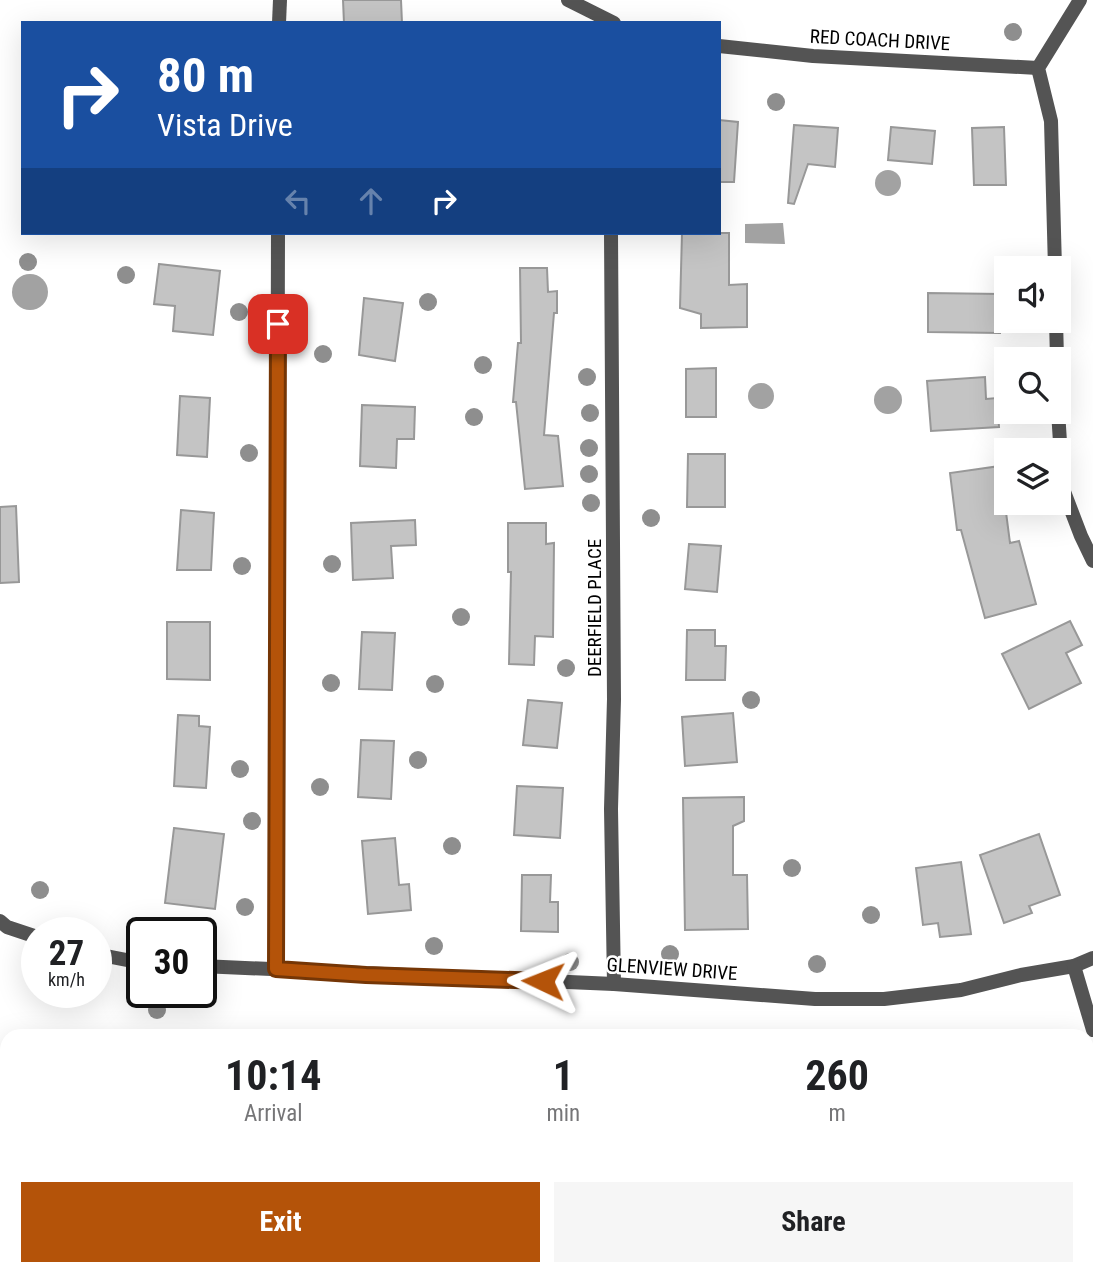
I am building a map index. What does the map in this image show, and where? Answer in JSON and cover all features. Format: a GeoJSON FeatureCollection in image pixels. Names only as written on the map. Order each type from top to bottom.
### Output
{"type":"FeatureCollection","features":[{"type":"Feature","properties":{"kind":"street"},"geometry":{"type":"LineString","coordinates":[[279,0],[279,21]]}},
{"type":"Feature","properties":{"kind":"street"},"geometry":{"type":"LineString","coordinates":[[568,0],[610,21]]}},
{"type":"Feature","properties":{"kind":"street"},"geometry":{"type":"LineString","coordinates":[[1055,256],[1051,121],[1038,68],[1080,0]]}},
{"type":"Feature","properties":{"kind":"street","name":"RED COACH DRIVE"},"geometry":{"type":"LineString","coordinates":[[721,46],[813,56],[1038,68]]}},
{"type":"Feature","properties":{"kind":"street"},"geometry":{"type":"LineString","coordinates":[[276,969],[278,235]]}},
{"type":"Feature","properties":{"kind":"street","name":"DEERFIELD PLACE"},"geometry":{"type":"LineString","coordinates":[[611,235],[614,699],[611,809],[614,984]]}},
{"type":"Feature","properties":{"kind":"street"},"geometry":{"type":"LineString","coordinates":[[1059,424],[1063,489],[1093,561]]}},
{"type":"Feature","properties":{"kind":"street"},"geometry":{"type":"LineString","coordinates":[[0,921],[7,927],[21,932]]}},
{"type":"Feature","properties":{"kind":"street","name":"GLENVIEW DRIVE"},"geometry":{"type":"LineString","coordinates":[[217,967],[614,984],[815,999],[884,999],[961,990],[1021,975],[1074,966],[1093,958]]}},
{"type":"Feature","properties":{"kind":"street"},"geometry":{"type":"LineString","coordinates":[[1074,966],[1093,1029]]}},
{"type":"Feature","properties":{"kind":"shaded area"},"geometry":{"type":"Polygon","coordinates":[[[888,170],[897,174],[901,183],[897,192],[888,196],[879,192],[875,183],[879,174],[888,170]]]}},
{"type":"Feature","properties":{"kind":"shaded area"},"geometry":{"type":"Polygon","coordinates":[[[783,223],[785,244],[745,243],[745,224],[783,223]]]}},
{"type":"Feature","properties":{"kind":"shaded area"},"geometry":{"type":"Polygon","coordinates":[[[30,274],[43,279],[48,292],[43,305],[30,310],[17,305],[12,292],[17,279],[30,274]]]}},
{"type":"Feature","properties":{"kind":"shaded area"},"geometry":{"type":"Polygon","coordinates":[[[761,383],[770,387],[774,396],[770,405],[761,409],[752,405],[748,396],[752,387],[761,383]]]}},
{"type":"Feature","properties":{"kind":"shaded area"},"geometry":{"type":"Polygon","coordinates":[[[888,386],[898,390],[902,400],[898,410],[888,414],[878,410],[874,400],[878,390],[888,386]]]}},
{"type":"Feature","properties":{"kind":"building"},"geometry":{"type":"Polygon","coordinates":[[[343,0],[401,0],[402,21],[344,21],[343,0]]]}},
{"type":"Feature","properties":{"kind":"building"},"geometry":{"type":"Polygon","coordinates":[[[721,120],[738,122],[734,182],[721,182],[721,120]]]}},
{"type":"Feature","properties":{"kind":"building"},"geometry":{"type":"Polygon","coordinates":[[[794,125],[838,128],[835,167],[808,164],[794,204],[788,203],[794,125]]]}},
{"type":"Feature","properties":{"kind":"building"},"geometry":{"type":"Polygon","coordinates":[[[891,127],[935,131],[932,164],[888,160],[891,127]]]}},
{"type":"Feature","properties":{"kind":"building"},"geometry":{"type":"Polygon","coordinates":[[[1004,127],[1006,185],[974,185],[972,128],[1004,127]]]}},
{"type":"Feature","properties":{"kind":"building"},"geometry":{"type":"Polygon","coordinates":[[[729,233],[729,285],[747,284],[747,327],[701,328],[701,314],[680,308],[682,235],[729,233]]]}},
{"type":"Feature","properties":{"kind":"building"},"geometry":{"type":"Polygon","coordinates":[[[159,264],[220,271],[213,335],[173,331],[175,306],[154,304],[159,264]]]}},
{"type":"Feature","properties":{"kind":"building"},"geometry":{"type":"Polygon","coordinates":[[[520,268],[547,268],[548,292],[557,291],[544,435],[558,436],[563,486],[525,489],[516,402],[513,402],[518,343],[521,343],[520,268]]]}},
{"type":"Feature","properties":{"kind":"building"},"geometry":{"type":"Polygon","coordinates":[[[928,293],[994,294],[994,333],[928,332],[928,293]]]}},
{"type":"Feature","properties":{"kind":"building"},"geometry":{"type":"Polygon","coordinates":[[[364,298],[403,303],[395,361],[359,355],[364,298]]]}},
{"type":"Feature","properties":{"kind":"building"},"geometry":{"type":"Polygon","coordinates":[[[716,368],[716,417],[686,417],[686,369],[716,368]]]}},
{"type":"Feature","properties":{"kind":"building"},"geometry":{"type":"Polygon","coordinates":[[[985,377],[986,399],[994,398],[994,424],[999,424],[999,427],[931,431],[927,381],[985,377]]]}},
{"type":"Feature","properties":{"kind":"building"},"geometry":{"type":"Polygon","coordinates":[[[180,396],[210,398],[207,457],[177,455],[180,396]]]}},
{"type":"Feature","properties":{"kind":"building"},"geometry":{"type":"Polygon","coordinates":[[[362,405],[415,407],[414,439],[397,439],[396,468],[360,466],[362,405]]]}},
{"type":"Feature","properties":{"kind":"building"},"geometry":{"type":"Polygon","coordinates":[[[688,454],[725,454],[725,507],[687,507],[688,454]]]}},
{"type":"Feature","properties":{"kind":"building"},"geometry":{"type":"Polygon","coordinates":[[[994,467],[994,515],[1006,515],[1010,543],[1019,541],[1036,604],[985,618],[961,530],[957,530],[950,473],[994,467]]]}},
{"type":"Feature","properties":{"kind":"building"},"geometry":{"type":"Polygon","coordinates":[[[16,506],[19,582],[0,583],[0,507],[16,506]]]}},
{"type":"Feature","properties":{"kind":"building"},"geometry":{"type":"Polygon","coordinates":[[[181,510],[214,513],[211,570],[177,570],[181,510]]]}},
{"type":"Feature","properties":{"kind":"building"},"geometry":{"type":"Polygon","coordinates":[[[415,520],[416,545],[391,546],[393,578],[353,580],[351,523],[415,520]]]}},
{"type":"Feature","properties":{"kind":"building"},"geometry":{"type":"Polygon","coordinates":[[[508,523],[546,523],[546,544],[554,543],[553,637],[535,636],[534,665],[509,664],[511,572],[508,572],[508,523]]]}},
{"type":"Feature","properties":{"kind":"building"},"geometry":{"type":"Polygon","coordinates":[[[689,544],[721,546],[717,592],[685,589],[689,544]]]}},
{"type":"Feature","properties":{"kind":"building"},"geometry":{"type":"Polygon","coordinates":[[[1070,621],[1082,645],[1066,653],[1081,683],[1029,709],[1002,654],[1070,621]]]}},
{"type":"Feature","properties":{"kind":"building"},"geometry":{"type":"Polygon","coordinates":[[[167,622],[210,622],[210,680],[167,679],[167,622]]]}},
{"type":"Feature","properties":{"kind":"building"},"geometry":{"type":"Polygon","coordinates":[[[687,630],[715,630],[715,646],[726,646],[725,680],[686,680],[687,630]]]}},
{"type":"Feature","properties":{"kind":"building"},"geometry":{"type":"Polygon","coordinates":[[[362,632],[395,633],[392,690],[359,689],[362,632]]]}},
{"type":"Feature","properties":{"kind":"building"},"geometry":{"type":"Polygon","coordinates":[[[528,700],[562,703],[557,748],[523,745],[528,700]]]}},
{"type":"Feature","properties":{"kind":"building"},"geometry":{"type":"Polygon","coordinates":[[[733,713],[737,762],[685,766],[682,717],[733,713]]]}},
{"type":"Feature","properties":{"kind":"building"},"geometry":{"type":"Polygon","coordinates":[[[178,715],[199,716],[199,726],[210,727],[206,788],[174,786],[178,715]]]}},
{"type":"Feature","properties":{"kind":"building"},"geometry":{"type":"Polygon","coordinates":[[[361,740],[394,741],[391,799],[358,797],[361,740]]]}},
{"type":"Feature","properties":{"kind":"building"},"geometry":{"type":"Polygon","coordinates":[[[517,786],[563,788],[560,838],[514,835],[517,786]]]}},
{"type":"Feature","properties":{"kind":"building"},"geometry":{"type":"Polygon","coordinates":[[[744,797],[744,821],[733,826],[733,875],[747,875],[748,929],[685,930],[683,798],[744,797]]]}},
{"type":"Feature","properties":{"kind":"building"},"geometry":{"type":"Polygon","coordinates":[[[174,828],[224,834],[215,909],[165,903],[174,828]]]}},
{"type":"Feature","properties":{"kind":"building"},"geometry":{"type":"Polygon","coordinates":[[[1039,834],[1060,895],[1029,906],[1032,913],[1004,923],[980,855],[1039,834]]]}},
{"type":"Feature","properties":{"kind":"building"},"geometry":{"type":"Polygon","coordinates":[[[395,838],[399,885],[409,884],[411,910],[368,914],[362,841],[395,838]]]}},
{"type":"Feature","properties":{"kind":"building"},"geometry":{"type":"Polygon","coordinates":[[[961,862],[971,934],[940,937],[938,923],[923,925],[916,868],[961,862]]]}},
{"type":"Feature","properties":{"kind":"building"},"geometry":{"type":"Polygon","coordinates":[[[522,875],[551,875],[550,902],[558,902],[558,932],[521,931],[522,875]]]}},
{"type":"Feature","properties":{"kind":"route"},"geometry":{"type":"LineString","coordinates":[[278,324],[276,969],[543,981]]}}]}
